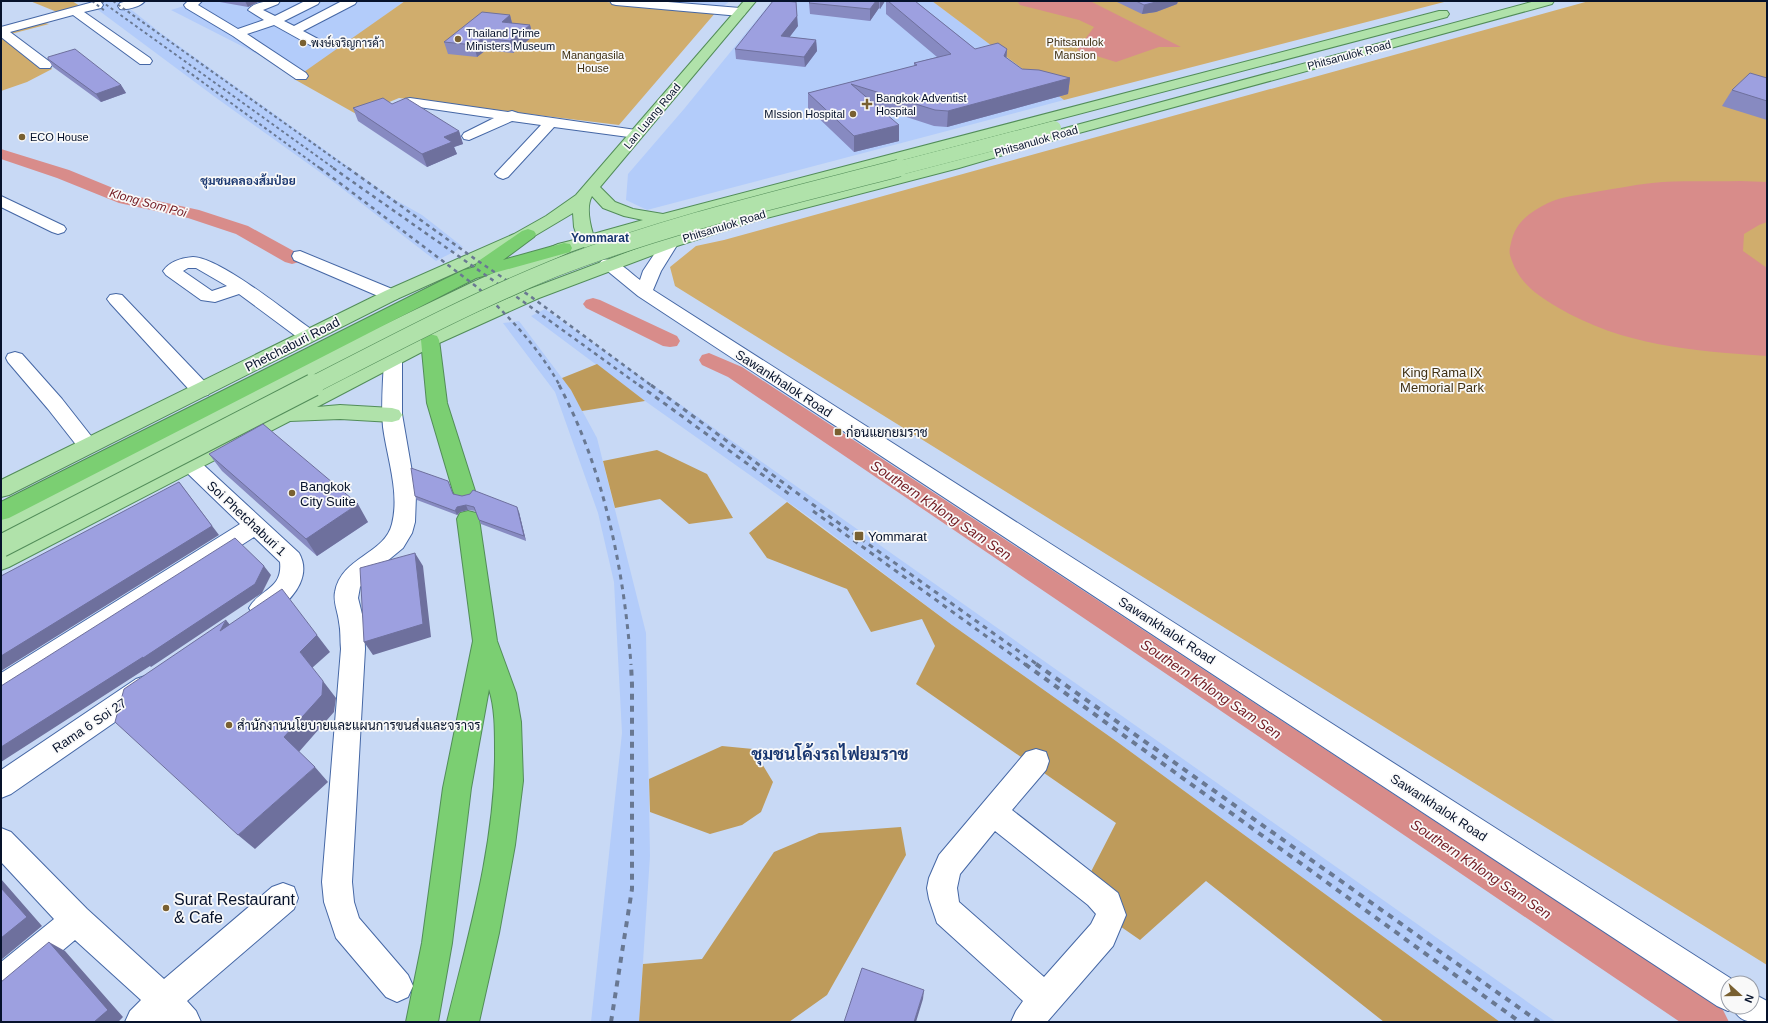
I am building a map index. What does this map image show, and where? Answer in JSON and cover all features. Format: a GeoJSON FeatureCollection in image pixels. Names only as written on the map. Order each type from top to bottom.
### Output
{"type":"FeatureCollection","features":[{"type":"Feature","properties":{"kind":"highway"},"geometry":{"type":"LineString","coordinates":[[1,512],[470,274],[528,234]]}},
{"type":"Feature","properties":{"kind":"highway"},"geometry":{"type":"LineString","coordinates":[[470,274],[564,248]]}},
{"type":"Feature","properties":{"kind":"highway"},"geometry":{"type":"LineString","coordinates":[[430,340],[437,403],[464,491]]}},
{"type":"Feature","properties":{"kind":"highway"},"geometry":{"type":"LineString","coordinates":[[463,1022],[484,933],[501,845],[509,781],[508,722],[503,693],[484,641],[468,519]]}},
{"type":"Feature","properties":{"kind":"highway"},"geometry":{"type":"LineString","coordinates":[[422,1022],[437,944],[457,788],[484,641]]}},
{"type":"Feature","properties":{"kind":"main road","name":"Lan Luang Road"},"geometry":{"type":"LineString","coordinates":[[587,193],[750,1]]}},
{"type":"Feature","properties":{"kind":"main road","name":"Phitsanulok Road"},"geometry":{"type":"LineString","coordinates":[[532,295],[608,264],[745,218],[954,165],[1063,133],[1548,1]]}},
{"type":"Feature","properties":{"kind":"main road","name":"Phitsanulok Road"},"geometry":{"type":"LineString","coordinates":[[406,321],[500,276],[564,248],[586,241],[666,218],[1460,9]]}},
{"type":"Feature","properties":{"kind":"main road"},"geometry":{"type":"LineString","coordinates":[[1,546],[458,310],[518,283],[605,250],[690,224],[1143,104],[1207,94]]}},
{"type":"Feature","properties":{"kind":"main road"},"geometry":{"type":"LineString","coordinates":[[608,264],[586,241],[581,216],[587,193],[609,205],[636,215],[666,218]]}},
{"type":"Feature","properties":{"kind":"main road","name":"Phetchaburi Road"},"geometry":{"type":"LineString","coordinates":[[1,489],[391,295],[454,269],[528,234],[571,208],[587,193]]}},
{"type":"Feature","properties":{"kind":"main road"},"geometry":{"type":"LineString","coordinates":[[1,560],[430,340],[532,295],[586,241]]}},
{"type":"Feature","properties":{"kind":"main road"},"geometry":{"type":"LineString","coordinates":[[1,527],[326,360],[406,321],[430,340]]}},
{"type":"Feature","properties":{"kind":"main road"},"geometry":{"type":"LineString","coordinates":[[280,416],[340,412],[392,415]]}},
{"type":"Feature","properties":{"kind":"street"},"geometry":{"type":"LineString","coordinates":[[124,6],[140,1]]}},
{"type":"Feature","properties":{"kind":"street"},"geometry":{"type":"LineString","coordinates":[[196,1],[190,5],[237,33],[301,76]]}},
{"type":"Feature","properties":{"kind":"street"},"geometry":{"type":"LineString","coordinates":[[274,1],[254,10],[314,42]]}},
{"type":"Feature","properties":{"kind":"street"},"geometry":{"type":"LineString","coordinates":[[237,33],[274,21],[314,1]]}},
{"type":"Feature","properties":{"kind":"street"},"geometry":{"type":"LineString","coordinates":[[294,31],[351,1]]}},
{"type":"Feature","properties":{"kind":"street"},"geometry":{"type":"LineString","coordinates":[[616,1],[740,12]]}},
{"type":"Feature","properties":{"kind":"street"},"geometry":{"type":"LineString","coordinates":[[1,31],[97,5]]}},
{"type":"Feature","properties":{"kind":"street"},"geometry":{"type":"LineString","coordinates":[[75,11],[145,61]]}},
{"type":"Feature","properties":{"kind":"street"},"geometry":{"type":"LineString","coordinates":[[1,31],[46,65]]}},
{"type":"Feature","properties":{"kind":"street"},"geometry":{"type":"LineString","coordinates":[[410,102],[636,134]]}},
{"type":"Feature","properties":{"kind":"street"},"geometry":{"type":"LineString","coordinates":[[468,136],[512,116]]}},
{"type":"Feature","properties":{"kind":"street"},"geometry":{"type":"LineString","coordinates":[[503,174],[551,122]]}},
{"type":"Feature","properties":{"kind":"street"},"geometry":{"type":"LineString","coordinates":[[1,201],[58,229]]}},
{"type":"Feature","properties":{"kind":"street"},"geometry":{"type":"LineString","coordinates":[[644,292],[652,271],[671,242]]}},
{"type":"Feature","properties":{"kind":"street"},"geometry":{"type":"LineString","coordinates":[[300,256],[391,295]]}},
{"type":"Feature","properties":{"kind":"street","name":"Sawankhalok Road"},"geometry":{"type":"LineString","coordinates":[[608,264],[644,292],[1720,989]]}},
{"type":"Feature","properties":{"kind":"street"},"geometry":{"type":"LineString","coordinates":[[241,287],[308,336]]}},
{"type":"Feature","properties":{"kind":"street"},"geometry":{"type":"LineString","coordinates":[[116,298],[201,390]]}},
{"type":"Feature","properties":{"kind":"street"},"geometry":{"type":"LineString","coordinates":[[15,358],[55,404],[88,446]]}},
{"type":"Feature","properties":{"kind":"street"},"geometry":{"type":"LineString","coordinates":[[393,360],[392,415],[406,499],[404,524],[398,539],[386,551],[355,573],[347,587],[346,600],[351,619],[353,649],[337,882],[339,902],[347,928],[397,986]]}},
{"type":"Feature","properties":{"kind":"street","name":"Soi Phetchaburi 1"},"geometry":{"type":"LineString","coordinates":[[189,463],[254,526],[291,559],[293,569],[291,579],[277,597],[244,620]]}},
{"type":"Feature","properties":{"kind":"street"},"geometry":{"type":"LineString","coordinates":[[1,686],[254,526]]}},
{"type":"Feature","properties":{"kind":"street","name":"Rama 6 Soi 27"},"geometry":{"type":"LineString","coordinates":[[1,785],[165,673]]}},
{"type":"Feature","properties":{"kind":"street"},"geometry":{"type":"LineString","coordinates":[[1036,761],[949,866],[942,880],[943,899],[948,912],[1044,999]]}},
{"type":"Feature","properties":{"kind":"street"},"geometry":{"type":"LineString","coordinates":[[994,813],[1098,895],[1107,904],[1111,915],[1102,935],[1044,999],[1027,1022]]}},
{"type":"Feature","properties":{"kind":"street"},"geometry":{"type":"LineString","coordinates":[[1,842],[76,920],[164,1000],[185,1022]]}},
{"type":"Feature","properties":{"kind":"street"},"geometry":{"type":"LineString","coordinates":[[141,1022],[164,1000],[283,898]]}},
{"type":"Feature","properties":{"kind":"street"},"geometry":{"type":"LineString","coordinates":[[1,982],[76,920]]}},
{"type":"Feature","properties":{"kind":"shaded area"},"geometry":{"type":"Polygon","coordinates":[[[86,1],[116,1],[133,11],[162,34],[392,198],[422,215],[463,247],[436,261],[335,183],[215,97],[86,1]]]}},
{"type":"Feature","properties":{"kind":"shaded area"},"geometry":{"type":"Polygon","coordinates":[[[200,1],[405,1],[301,76],[171,10],[200,1]]]}},
{"type":"Feature","properties":{"kind":"shaded area"},"geometry":{"type":"Polygon","coordinates":[[[596,1],[730,1],[716,12],[596,1]]]}},
{"type":"Feature","properties":{"kind":"shaded area","name":"Bangkok Adventist Hospital"},"geometry":{"type":"Polygon","coordinates":[[[772,1],[932,1],[1064,100],[647,210],[626,200],[628,174],[684,109],[772,1]]]}},
{"type":"Feature","properties":{"kind":"shaded area"},"geometry":{"type":"Polygon","coordinates":[[[1017,1],[1090,1],[1181,47],[1159,47],[1116,62],[1077,50],[1094,27],[1079,20],[1020,5],[1017,1]]]}},
{"type":"Feature","properties":{"kind":"shaded area"},"geometry":{"type":"Polygon","coordinates":[[[1740,181],[1767,182],[1767,222],[1744,234],[1743,251],[1767,268],[1767,356],[1685,349],[1633,338],[1607,330],[1582,320],[1541,297],[1522,280],[1513,264],[1510,255],[1510,248],[1516,229],[1524,218],[1548,203],[1572,196],[1652,183],[1740,181]]]}},
{"type":"Feature","properties":{"kind":"shaded area"},"geometry":{"type":"Polygon","coordinates":[[[545,309],[1556,1022],[1500,1022],[1116,741],[952,625],[812,519],[645,401],[531,316],[545,309]]]}},
{"type":"Feature","properties":{"kind":"shaded area"},"geometry":{"type":"Polygon","coordinates":[[[519,321],[571,390],[597,438],[646,633],[650,856],[639,1022],[591,1022],[622,733],[614,582],[598,513],[555,392],[503,323],[519,321]]]}},
{"type":"Feature","properties":{"kind":"shaded area"},"geometry":{"type":"Polygon","coordinates":[[[597,364],[645,401],[582,411],[571,390],[562,378],[597,364]]]}},
{"type":"Feature","properties":{"kind":"shaded area"},"geometry":{"type":"Polygon","coordinates":[[[657,450],[707,474],[733,518],[689,524],[660,499],[615,508],[603,461],[657,450]]]}},
{"type":"Feature","properties":{"kind":"shaded area"},"geometry":{"type":"Polygon","coordinates":[[[787,502],[952,625],[1116,741],[1500,1022],[1384,1022],[1206,881],[1140,940],[1078,897],[1116,823],[916,684],[935,646],[922,619],[871,632],[847,589],[767,558],[749,533],[787,502]]]}},
{"type":"Feature","properties":{"kind":"shaded area"},"geometry":{"type":"Polygon","coordinates":[[[722,746],[753,749],[773,782],[761,812],[742,825],[710,834],[650,812],[649,779],[722,746]]]}},
{"type":"Feature","properties":{"kind":"shaded area"},"geometry":{"type":"Polygon","coordinates":[[[901,827],[906,855],[827,995],[789,1022],[639,1022],[643,964],[702,959],[774,852],[819,833],[901,827]]]}},
{"type":"Feature","properties":{"kind":"green space"},"geometry":{"type":"Polygon","coordinates":[[[30,1],[72,1],[80,6],[57,12],[30,1]]]}},
{"type":"Feature","properties":{"kind":"green space","name":"Manangasila House"},"geometry":{"type":"Polygon","coordinates":[[[405,1],[596,1],[716,12],[619,125],[399,98],[358,115],[294,79],[405,1]]]}},
{"type":"Feature","properties":{"kind":"green space","name":"Phitsanulok Mansion"},"geometry":{"type":"Polygon","coordinates":[[[932,1],[1448,1],[1064,100],[932,1]]]}},
{"type":"Feature","properties":{"kind":"green space","name":"King Rama IX Memorial Park"},"geometry":{"type":"Polygon","coordinates":[[[1589,1],[1767,1],[1767,965],[675,286],[670,267],[696,246],[724,240],[1589,1]]]}},
{"type":"Feature","properties":{"kind":"green space"},"geometry":{"type":"Polygon","coordinates":[[[41,22],[49,24],[7,35],[47,60],[52,69],[27,82],[1,91],[1,33],[41,22]]]}},
{"type":"Feature","properties":{"kind":"building"},"geometry":{"type":"Polygon","coordinates":[[[773,1],[796,2],[797,16],[781,36],[816,40],[804,57],[735,49],[773,1]]]}},
{"type":"Feature","properties":{"kind":"building"},"geometry":{"type":"Polygon","coordinates":[[[811,1],[876,1],[870,9],[809,3],[811,1]]]}},
{"type":"Feature","properties":{"kind":"building"},"geometry":{"type":"Polygon","coordinates":[[[888,1],[915,1],[975,49],[998,43],[1007,49],[1004,56],[1022,69],[1039,70],[1070,78],[948,111],[935,110],[851,84],[899,125],[854,136],[808,93],[917,65],[914,63],[951,54],[888,1]]]}},
{"type":"Feature","properties":{"kind":"building"},"geometry":{"type":"Polygon","coordinates":[[[1136,1],[1160,1],[1144,5],[1136,1]]]}},
{"type":"Feature","properties":{"kind":"building"},"geometry":{"type":"Polygon","coordinates":[[[482,12],[510,15],[502,22],[530,25],[510,41],[482,38],[474,45],[444,42],[482,12]]]}},
{"type":"Feature","properties":{"kind":"building"},"geometry":{"type":"Polygon","coordinates":[[[75,49],[121,85],[96,94],[48,59],[48,57],[75,49]]]}},
{"type":"Feature","properties":{"kind":"building"},"geometry":{"type":"Polygon","coordinates":[[[1750,73],[1767,78],[1767,101],[1732,90],[1750,73]]]}},
{"type":"Feature","properties":{"kind":"building"},"geometry":{"type":"Polygon","coordinates":[[[383,98],[392,104],[406,98],[459,131],[444,137],[452,142],[422,154],[353,108],[383,98]]]}},
{"type":"Feature","properties":{"kind":"building"},"geometry":{"type":"Polygon","coordinates":[[[263,424],[358,504],[306,539],[209,454],[263,424]]]}},
{"type":"Feature","properties":{"kind":"building"},"geometry":{"type":"Polygon","coordinates":[[[411,468],[448,481],[453,494],[462,496],[470,494],[473,490],[517,507],[524,536],[479,520],[474,507],[466,505],[457,507],[455,511],[415,496],[411,468]]]}},
{"type":"Feature","properties":{"kind":"building"},"geometry":{"type":"Polygon","coordinates":[[[179,482],[212,526],[1,656],[1,576],[179,482]]]}},
{"type":"Feature","properties":{"kind":"building"},"geometry":{"type":"Polygon","coordinates":[[[235,538],[264,566],[255,584],[143,658],[1,747],[1,686],[235,538]]]}},
{"type":"Feature","properties":{"kind":"building"},"geometry":{"type":"Polygon","coordinates":[[[415,553],[423,624],[364,642],[360,568],[415,553]]]}},
{"type":"Feature","properties":{"kind":"building","name":"สำนักงานนโยบายและแผนการขนส่งและจราจร"},"geometry":{"type":"Polygon","coordinates":[[[282,589],[317,635],[300,652],[323,681],[322,695],[284,737],[315,767],[238,835],[115,722],[124,689],[226,620],[220,631],[282,589]]]}},
{"type":"Feature","properties":{"kind":"building"},"geometry":{"type":"Polygon","coordinates":[[[1,888],[27,917],[1,938],[1,888]]]}},
{"type":"Feature","properties":{"kind":"building"},"geometry":{"type":"Polygon","coordinates":[[[49,942],[108,1010],[94,1022],[1,1022],[1,982],[49,942]]]}},
{"type":"Feature","properties":{"kind":"building"},"geometry":{"type":"Polygon","coordinates":[[[862,968],[924,990],[914,1022],[844,1022],[862,968]]]}},
{"type":"Feature","properties":{"kind":"waterway","name":"Klong Som Poi"},"geometry":{"type":"LineString","coordinates":[[1,154],[63,174],[125,199],[193,214],[242,230],[292,258]]}},
{"type":"Feature","properties":{"kind":"waterway"},"geometry":{"type":"LineString","coordinates":[[593,304],[670,341]]}},
{"type":"Feature","properties":{"kind":"waterway","name":"Southern Khlong Sam Sen"},"geometry":{"type":"LineString","coordinates":[[709,360],[735,372],[1711,1022]]}},
{"type":"Feature","properties":{"kind":"railway"},"geometry":{"type":"LineString","coordinates":[[92,1],[105,11]]}},
{"type":"Feature","properties":{"kind":"railway"},"geometry":{"type":"LineString","coordinates":[[101,1],[335,169]]}},
{"type":"Feature","properties":{"kind":"railway"},"geometry":{"type":"LineString","coordinates":[[113,1],[349,169]]}},
{"type":"Feature","properties":{"kind":"railway"},"geometry":{"type":"LineString","coordinates":[[182,67],[321,169]]}},
{"type":"Feature","properties":{"kind":"railway"},"geometry":{"type":"LineString","coordinates":[[320,168],[477,287],[501,309],[523,333],[543,359],[560,386]]}},
{"type":"Feature","properties":{"kind":"railway"},"geometry":{"type":"LineString","coordinates":[[333,168],[521,300],[640,386]]}},
{"type":"Feature","properties":{"kind":"railway"},"geometry":{"type":"LineString","coordinates":[[348,168],[475,259],[530,296],[652,386]]}},
{"type":"Feature","properties":{"kind":"railway"},"geometry":{"type":"LineString","coordinates":[[559,385],[575,417],[600,485],[617,557],[628,629],[631,665]]}},
{"type":"Feature","properties":{"kind":"railway"},"geometry":{"type":"LineString","coordinates":[[639,385],[789,494]]}},
{"type":"Feature","properties":{"kind":"railway"},"geometry":{"type":"LineString","coordinates":[[651,385],[812,504],[1038,665]]}},
{"type":"Feature","properties":{"kind":"railway"},"geometry":{"type":"LineString","coordinates":[[813,511],[1026,665]]}},
{"type":"Feature","properties":{"kind":"railway"},"geometry":{"type":"LineString","coordinates":[[611,1022],[632,889],[631,664]]}},
{"type":"Feature","properties":{"kind":"railway"},"geometry":{"type":"LineString","coordinates":[[1025,664],[1520,1022]]}},
{"type":"Feature","properties":{"kind":"railway"},"geometry":{"type":"LineString","coordinates":[[1036,664],[1539,1022]]}},
{"type":"Feature","properties":{"kind":"place","name":"Thailand Prime Ministers Museum"},"geometry":{"type":"Point","coordinates":[458,39]}},
{"type":"Feature","properties":{"kind":"place","name":"พงษ์เจริญการค้า"},"geometry":{"type":"Point","coordinates":[303,43]}},
{"type":"Feature","properties":{"kind":"place","name":"Bangkok Adventist Hospital"},"geometry":{"type":"Point","coordinates":[867,104]}},
{"type":"Feature","properties":{"kind":"place","name":"MIssion Hospital"},"geometry":{"type":"Point","coordinates":[853,114]}},
{"type":"Feature","properties":{"kind":"place","name":"ECO House"},"geometry":{"type":"Point","coordinates":[22,137]}},
{"type":"Feature","properties":{"kind":"place","name":"ก่อนแยกยมราช"},"geometry":{"type":"Point","coordinates":[838,432]}},
{"type":"Feature","properties":{"kind":"place","name":"Bangkok City Suite"},"geometry":{"type":"Point","coordinates":[292,493]}},
{"type":"Feature","properties":{"kind":"place","name":"Yommarat"},"geometry":{"type":"Point","coordinates":[859,536]}},
{"type":"Feature","properties":{"kind":"place","name":"สำนักงานนโยบายและแผนการขนส่งและจราจร"},"geometry":{"type":"Point","coordinates":[229,725]}},
{"type":"Feature","properties":{"kind":"place","name":"Surat Restaurant & Cafe"},"geometry":{"type":"Point","coordinates":[166,908]}},
{"type":"Feature","properties":{"kind":"district","name":"ชุมชนคลองส้มป่อย"},"geometry":{"type":"Point","coordinates":[248,181]}},
{"type":"Feature","properties":{"kind":"district","name":"Yommarat"},"geometry":{"type":"Point","coordinates":[600,238]}},
{"type":"Feature","properties":{"kind":"district","name":"ชุมชนโค้งรถไฟยมราช"},"geometry":{"type":"Point","coordinates":[830,754]}}]}
